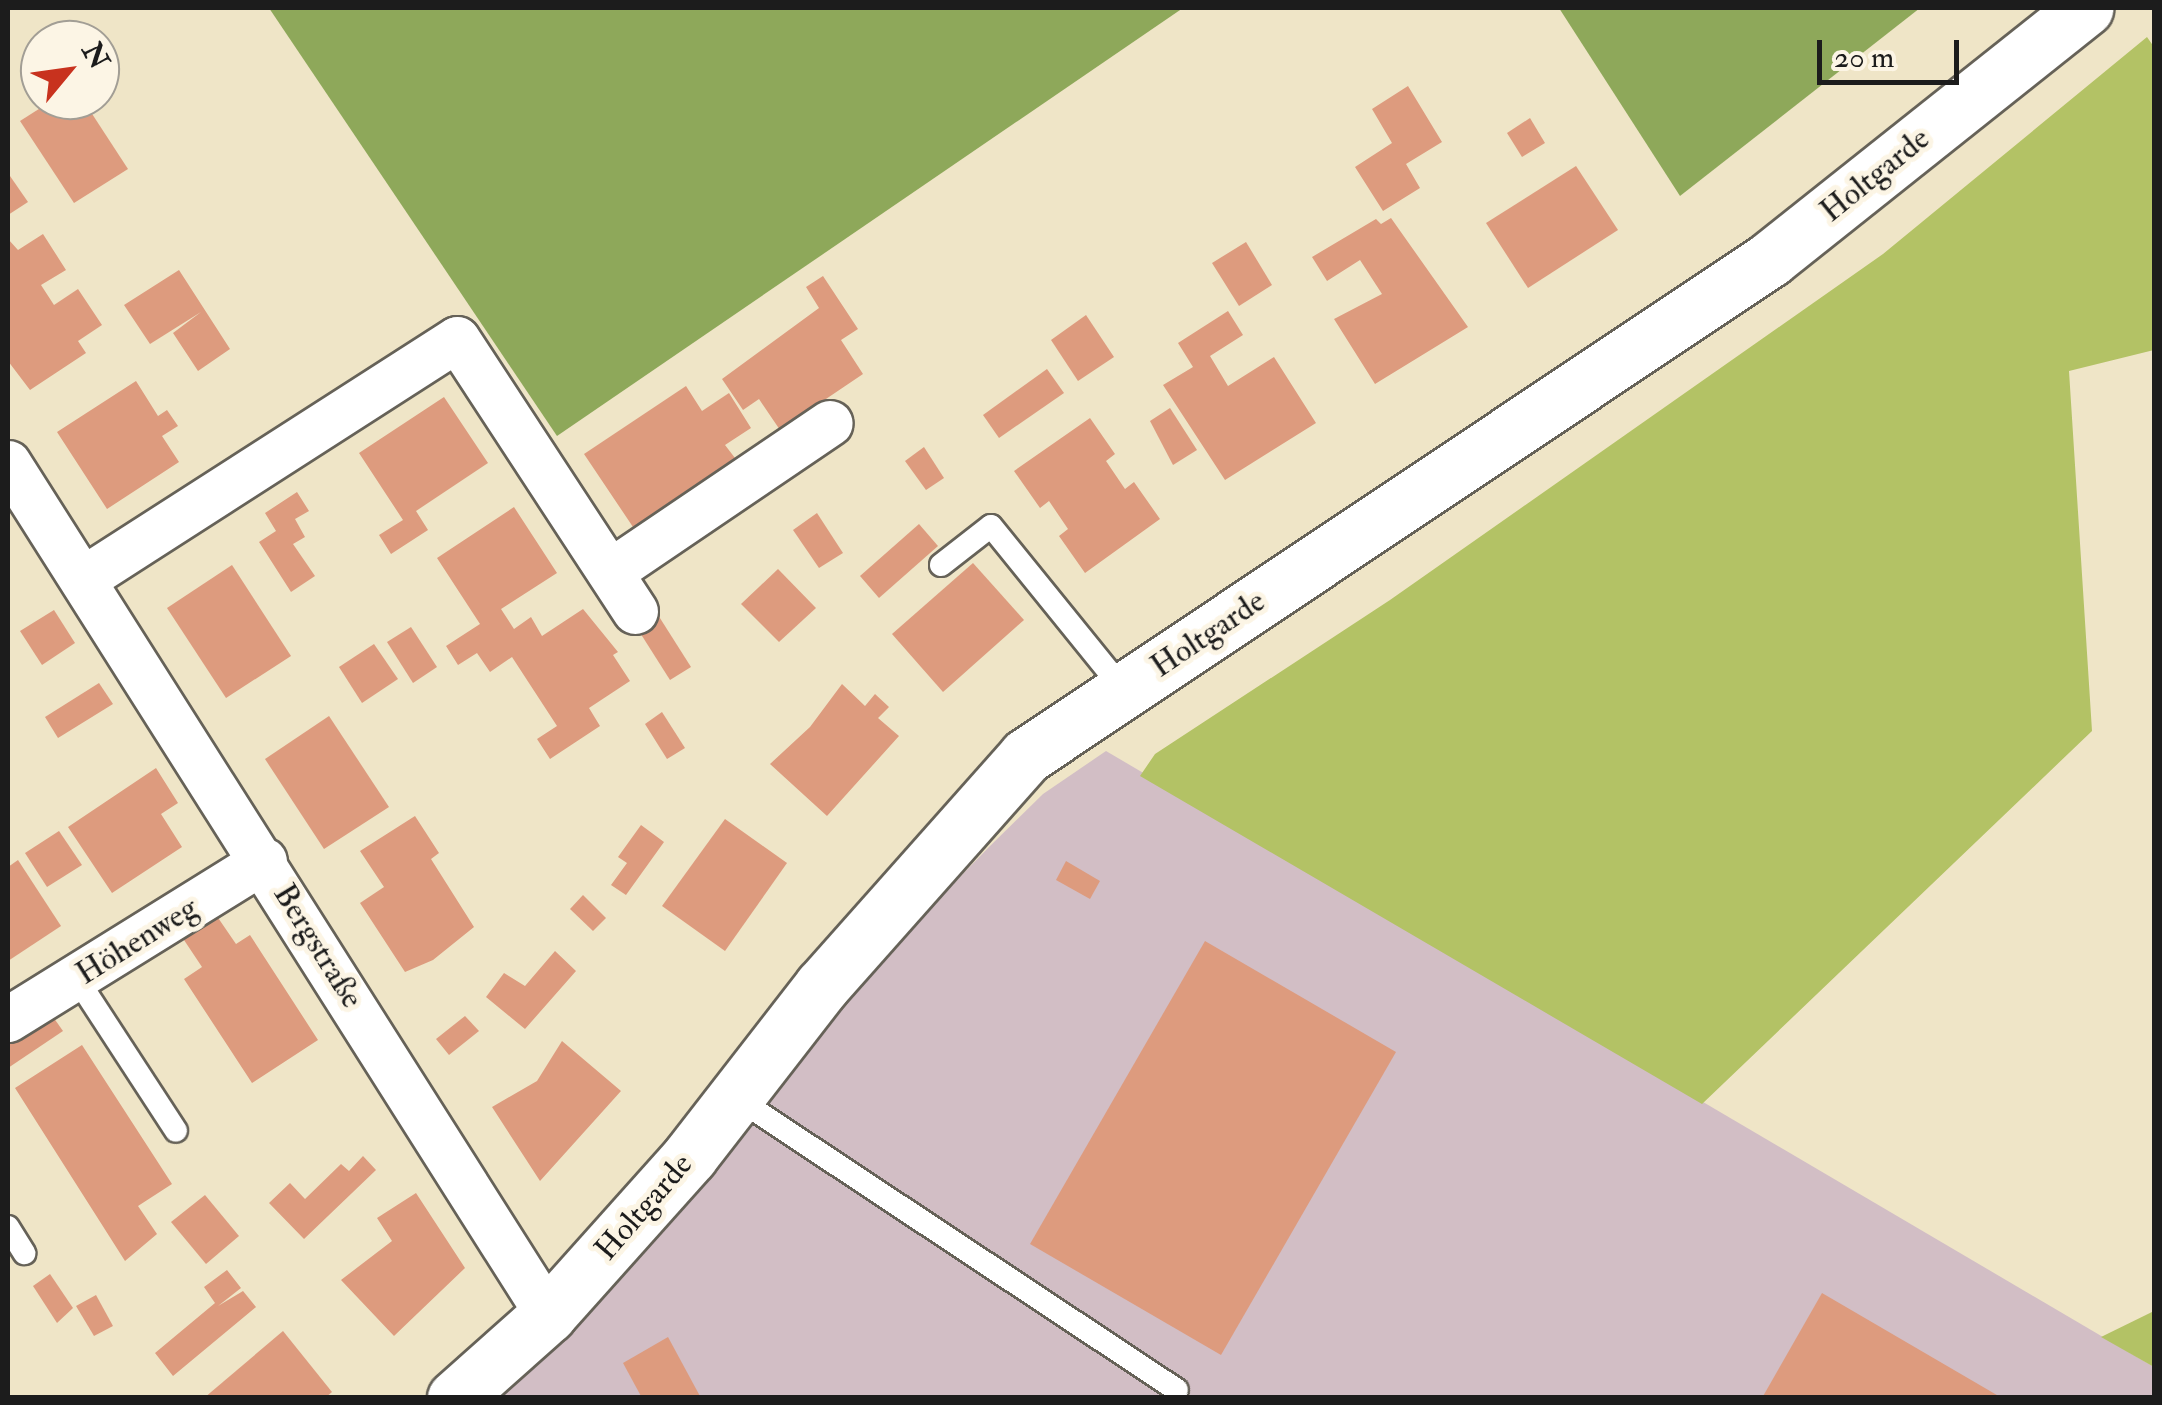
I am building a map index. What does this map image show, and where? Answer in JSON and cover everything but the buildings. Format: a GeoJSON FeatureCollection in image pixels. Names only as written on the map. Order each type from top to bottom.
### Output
{"type":"FeatureCollection","features":[{"type":"Feature","properties":{"kind":"street","name":"Holtgarde"},"geometry":{"type":"LineString","coordinates":[[455,1398],[548,1316],[736,1098],[822,986],[1026,756],[1770,259],[2085,8]]}},
{"type":"Feature","properties":{"kind":"street"},"geometry":{"type":"LineString","coordinates":[[83,579],[457,338],[636,611]]}},
{"type":"Feature","properties":{"kind":"street"},"geometry":{"type":"LineString","coordinates":[[611,572],[830,423]]}},
{"type":"Feature","properties":{"kind":"street","name":"Bergstraße"},"geometry":{"type":"LineString","coordinates":[[8,463],[264,860],[548,1316]]}},
{"type":"Feature","properties":{"kind":"street","name":"Höhenweg"},"geometry":{"type":"LineString","coordinates":[[8,1019],[77,980],[264,860]]}},
{"type":"Feature","properties":{"kind":"lane"},"geometry":{"type":"LineString","coordinates":[[941,565],[991,526],[1124,690]]}},
{"type":"Feature","properties":{"kind":"lane"},"geometry":{"type":"LineString","coordinates":[[77,980],[176,1131]]}},
{"type":"Feature","properties":{"kind":"lane"},"geometry":{"type":"LineString","coordinates":[[736,1098],[1177,1390]]}},
{"type":"Feature","properties":{"kind":"lane"},"geometry":{"type":"LineString","coordinates":[[8,1227],[24,1253]]}},
{"type":"Feature","properties":{"kind":"shaded area"},"geometry":{"type":"Polygon","coordinates":[[[1106,751],[2154,1367],[2154,1398],[453,1398],[989,847],[1043,794],[1106,751]]]}},
{"type":"Feature","properties":{"kind":"green space"},"geometry":{"type":"Polygon","coordinates":[[[269,8],[1183,8],[557,436],[269,8]]]}},
{"type":"Feature","properties":{"kind":"green space"},"geometry":{"type":"Polygon","coordinates":[[[1559,8],[1920,8],[1680,196],[1559,8]]]}},
{"type":"Feature","properties":{"kind":"green space"},"geometry":{"type":"Polygon","coordinates":[[[2147,37],[2154,47],[2154,350],[2069,371],[2092,731],[1702,1104],[1140,776],[1155,754],[1390,600],[1883,254],[2147,37]]]}},
{"type":"Feature","properties":{"kind":"green space"},"geometry":{"type":"Polygon","coordinates":[[[2154,1311],[2154,1367],[2101,1337],[2154,1311]]]}}]}
